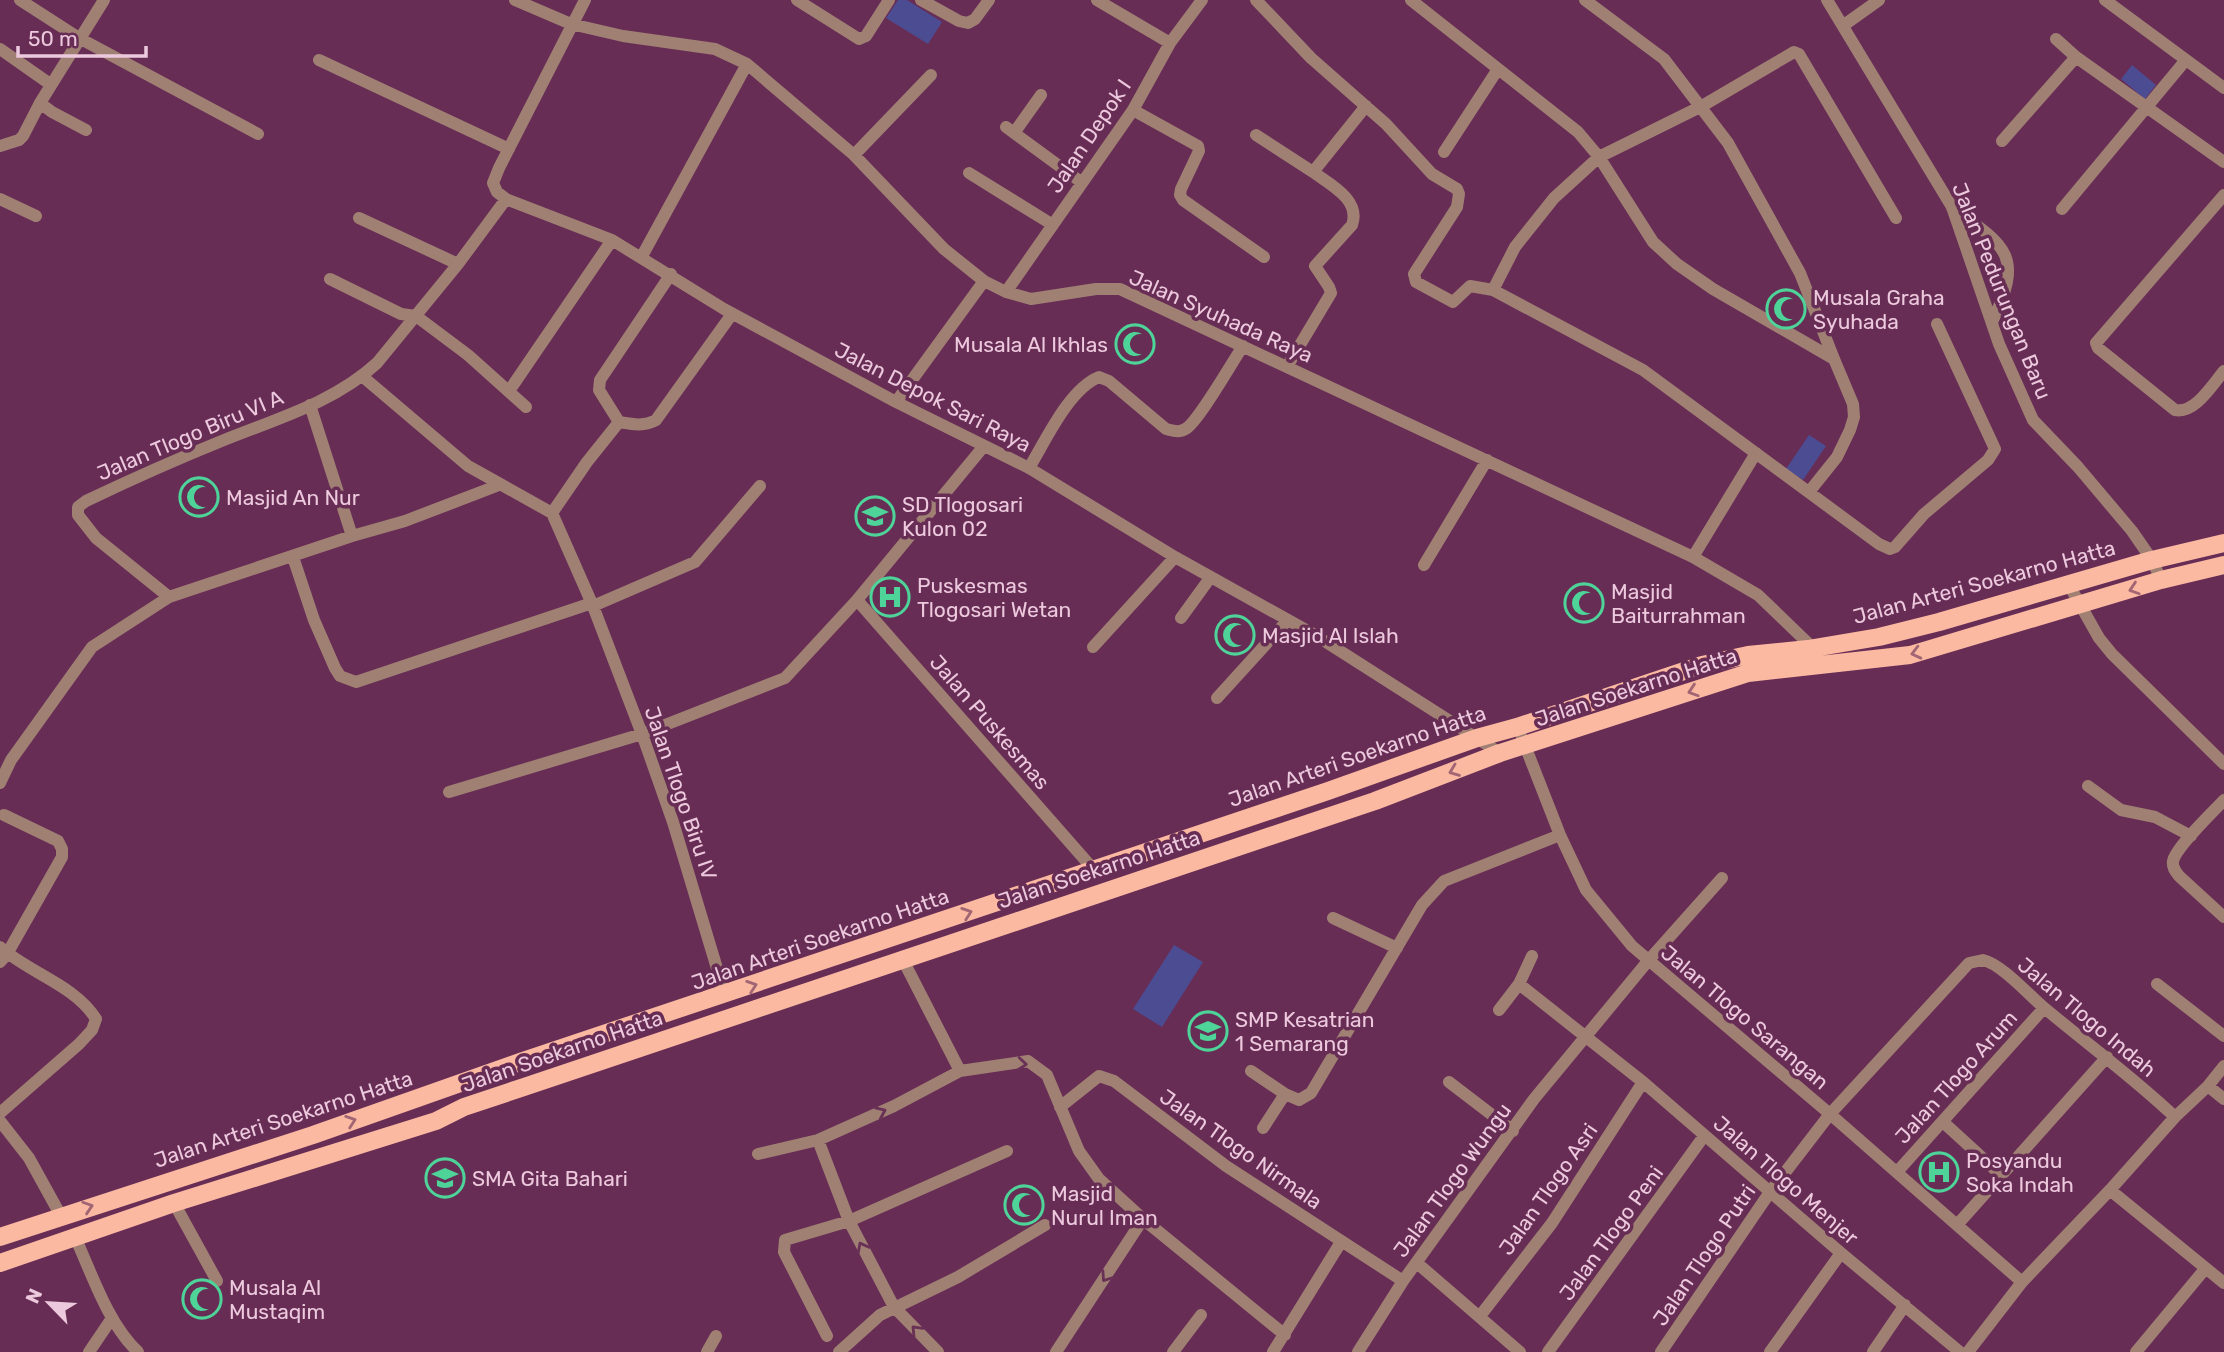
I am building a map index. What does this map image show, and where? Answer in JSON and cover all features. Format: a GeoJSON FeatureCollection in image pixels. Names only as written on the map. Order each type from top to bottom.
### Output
{"type":"FeatureCollection","features":[{"type":"Feature","properties":{"kind":"main road","name":"Jalan Arteri Soekarno Hatta"},"geometry":{"type":"LineString","coordinates":[[0,1237],[313,1135],[520,1062],[894,938],[1477,738],[1702,665],[1748,655],[1879,637],[2152,560],[2224,543]]}},
{"type":"Feature","properties":{"kind":"main road","name":"Jalan Soekarno Hatta"},"geometry":{"type":"LineString","coordinates":[[0,1263],[174,1203],[436,1121],[476,1103],[1375,801],[1500,753],[1526,747],[1748,673],[1910,655],[2161,580],[2224,565]]}},
{"type":"Feature","properties":{"kind":"main road"},"geometry":{"type":"LineString","coordinates":[[894,938],[902,958]]}},
{"type":"Feature","properties":{"kind":"main road"},"geometry":{"type":"LineString","coordinates":[[313,1135],[319,1158]]}},
{"type":"Feature","properties":{"kind":"street"},"geometry":{"type":"LineString","coordinates":[[20,0],[79,38],[258,134]]}},
{"type":"Feature","properties":{"kind":"street"},"geometry":{"type":"LineString","coordinates":[[0,146],[23,136],[50,85],[104,0]]}},
{"type":"Feature","properties":{"kind":"street","name":"Jalan Syuhada Raya"},"geometry":{"type":"LineString","coordinates":[[515,0],[571,24],[623,36],[715,49],[747,64],[854,155],[944,249],[984,281],[1006,292],[1031,299],[1096,289],[1120,289],[1288,365],[1693,557],[1758,595],[1813,648]]}},
{"type":"Feature","properties":{"kind":"street"},"geometry":{"type":"LineString","coordinates":[[506,200],[497,192],[493,183],[585,0]]}},
{"type":"Feature","properties":{"kind":"street"},"geometry":{"type":"LineString","coordinates":[[797,0],[859,39],[866,36],[889,0]]}},
{"type":"Feature","properties":{"kind":"street"},"geometry":{"type":"LineString","coordinates":[[921,0],[959,21],[968,23],[975,19],[989,0]]}},
{"type":"Feature","properties":{"kind":"street"},"geometry":{"type":"LineString","coordinates":[[1097,0],[1170,43]]}},
{"type":"Feature","properties":{"kind":"street","name":"Jalan Depok I"},"geometry":{"type":"LineString","coordinates":[[1006,292],[1133,110],[1170,43],[1202,0]]}},
{"type":"Feature","properties":{"kind":"street"},"geometry":{"type":"LineString","coordinates":[[1256,0],[1311,58],[1414,152],[1432,174],[1457,189],[1457,207],[1414,274],[1414,279],[1422,286],[1451,302],[1470,286],[1493,290],[1643,370],[1879,544],[1890,549],[1895,547],[1924,514],[1988,460],[1995,449],[1937,324]]}},
{"type":"Feature","properties":{"kind":"street"},"geometry":{"type":"LineString","coordinates":[[1411,0],[1578,132],[1599,157],[1653,242],[1677,264],[1713,289],[1834,359]]}},
{"type":"Feature","properties":{"kind":"street"},"geometry":{"type":"LineString","coordinates":[[1585,0],[1664,59],[1702,106],[1728,143],[1800,273],[1853,404],[1854,416],[1837,457],[1808,492]]}},
{"type":"Feature","properties":{"kind":"street","name":"Jalan Pedurungan Baru"},"geometry":{"type":"LineString","coordinates":[[1827,0],[1952,207],[1992,322],[2033,420],[2078,467],[2132,531],[2152,560],[2161,580]]}},
{"type":"Feature","properties":{"kind":"street"},"geometry":{"type":"LineString","coordinates":[[1844,25],[1879,0]]}},
{"type":"Feature","properties":{"kind":"street"},"geometry":{"type":"LineString","coordinates":[[2105,0],[2224,88]]}},
{"type":"Feature","properties":{"kind":"street"},"geometry":{"type":"LineString","coordinates":[[2056,39],[2076,57],[2224,162]]}},
{"type":"Feature","properties":{"kind":"street"},"geometry":{"type":"LineString","coordinates":[[0,49],[50,85]]}},
{"type":"Feature","properties":{"kind":"street"},"geometry":{"type":"LineString","coordinates":[[1493,290],[1515,247],[1554,198],[1599,157],[1702,106],[1794,51],[1896,218]]}},
{"type":"Feature","properties":{"kind":"street"},"geometry":{"type":"LineString","coordinates":[[2002,141],[2076,57]]}},
{"type":"Feature","properties":{"kind":"street"},"geometry":{"type":"LineString","coordinates":[[319,60],[509,149]]}},
{"type":"Feature","properties":{"kind":"street"},"geometry":{"type":"LineString","coordinates":[[2062,209],[2185,61]]}},
{"type":"Feature","properties":{"kind":"street"},"geometry":{"type":"LineString","coordinates":[[641,258],[747,64]]}},
{"type":"Feature","properties":{"kind":"street"},"geometry":{"type":"LineString","coordinates":[[1444,152],[1498,69]]}},
{"type":"Feature","properties":{"kind":"street"},"geometry":{"type":"LineString","coordinates":[[854,155],[931,75]]}},
{"type":"Feature","properties":{"kind":"street"},"geometry":{"type":"LineString","coordinates":[[1041,95],[1010,130],[1081,182]]}},
{"type":"Feature","properties":{"kind":"street"},"geometry":{"type":"LineString","coordinates":[[40,103],[86,130]]}},
{"type":"Feature","properties":{"kind":"street"},"geometry":{"type":"LineString","coordinates":[[1313,172],[1366,106]]}},
{"type":"Feature","properties":{"kind":"street"},"geometry":{"type":"LineString","coordinates":[[1133,110],[1198,146],[1199,151],[1180,195],[1183,200],[1264,257]]}},
{"type":"Feature","properties":{"kind":"street"},"geometry":{"type":"LineString","coordinates":[[1256,135],[1346,196],[1354,211],[1352,225],[1316,263],[1316,271],[1329,287],[1329,298],[1288,365]]}},
{"type":"Feature","properties":{"kind":"street"},"geometry":{"type":"LineString","coordinates":[[969,173],[1053,225]]}},
{"type":"Feature","properties":{"kind":"street"},"geometry":{"type":"LineString","coordinates":[[2224,195],[2096,345],[2175,410],[2191,408],[2224,371]]}},
{"type":"Feature","properties":{"kind":"street"},"geometry":{"type":"LineString","coordinates":[[0,199],[36,216]]}},
{"type":"Feature","properties":{"kind":"street","name":"Jalan Depok Sari Raya"},"geometry":{"type":"LineString","coordinates":[[506,200],[612,240],[732,313],[896,402],[1029,468],[1210,578],[1315,635],[1500,753]]}},
{"type":"Feature","properties":{"kind":"street","name":"Jalan Tlogo Biru VI A"},"geometry":{"type":"LineString","coordinates":[[169,597],[96,538],[78,515],[78,507],[86,500],[172,461],[310,405],[362,376],[377,363],[416,316],[506,200]]}},
{"type":"Feature","properties":{"kind":"street"},"geometry":{"type":"LineString","coordinates":[[1952,207],[1996,241],[2008,257],[2007,286],[1992,322]]}},
{"type":"Feature","properties":{"kind":"street"},"geometry":{"type":"LineString","coordinates":[[359,218],[458,264]]}},
{"type":"Feature","properties":{"kind":"street"},"geometry":{"type":"LineString","coordinates":[[509,391],[612,240]]}},
{"type":"Feature","properties":{"kind":"street"},"geometry":{"type":"LineString","coordinates":[[671,274],[600,380],[599,390],[619,422],[633,425],[650,424],[656,420],[732,313]]}},
{"type":"Feature","properties":{"kind":"street"},"geometry":{"type":"LineString","coordinates":[[330,278],[401,314],[416,316],[468,355],[526,407]]}},
{"type":"Feature","properties":{"kind":"street"},"geometry":{"type":"LineString","coordinates":[[896,402],[984,281]]}},
{"type":"Feature","properties":{"kind":"street"},"geometry":{"type":"LineString","coordinates":[[1029,468],[1077,391],[1090,381],[1099,377],[1109,381],[1166,429],[1177,432],[1187,428],[1197,416],[1243,346]]}},
{"type":"Feature","properties":{"kind":"street"},"geometry":{"type":"LineString","coordinates":[[362,376],[468,466],[552,513],[619,422]]}},
{"type":"Feature","properties":{"kind":"street"},"geometry":{"type":"LineString","coordinates":[[310,405],[352,536]]}},
{"type":"Feature","properties":{"kind":"street"},"geometry":{"type":"LineString","coordinates":[[449,792],[642,734],[785,678],[857,600],[984,446]]}},
{"type":"Feature","properties":{"kind":"street"},"geometry":{"type":"LineString","coordinates":[[1693,557],[1756,453]]}},
{"type":"Feature","properties":{"kind":"street"},"geometry":{"type":"LineString","coordinates":[[1424,565],[1486,460]]}},
{"type":"Feature","properties":{"kind":"street"},"geometry":{"type":"LineString","coordinates":[[0,783],[10,760],[92,647],[169,597],[405,521],[499,485]]}},
{"type":"Feature","properties":{"kind":"street"},"geometry":{"type":"LineString","coordinates":[[293,557],[314,620],[340,676],[355,682],[593,604],[695,562],[760,486]]}},
{"type":"Feature","properties":{"kind":"street","name":"Jalan Tlogo Biru IV"},"geometry":{"type":"LineString","coordinates":[[552,513],[593,604],[642,734],[673,822],[725,995]]}},
{"type":"Feature","properties":{"kind":"street"},"geometry":{"type":"LineString","coordinates":[[1093,647],[1175,557]]}},
{"type":"Feature","properties":{"kind":"street"},"geometry":{"type":"LineString","coordinates":[[1181,618],[1210,578]]}},
{"type":"Feature","properties":{"kind":"street"},"geometry":{"type":"LineString","coordinates":[[2069,585],[2079,606],[2112,654],[2224,764]]}},
{"type":"Feature","properties":{"kind":"street","name":"Jalan Puskesmas"},"geometry":{"type":"LineString","coordinates":[[857,600],[1094,870]]}},
{"type":"Feature","properties":{"kind":"street"},"geometry":{"type":"LineString","coordinates":[[1217,698],[1287,621]]}},
{"type":"Feature","properties":{"kind":"street","name":"Jalan Tlogo Sarangan"},"geometry":{"type":"LineString","coordinates":[[1517,727],[1560,835],[1586,890],[1632,946],[2022,1282]]}},
{"type":"Feature","properties":{"kind":"street"},"geometry":{"type":"LineString","coordinates":[[2088,786],[2121,810],[2155,817],[2191,836]]}},
{"type":"Feature","properties":{"kind":"street"},"geometry":{"type":"LineString","coordinates":[[2224,800],[2176,854],[2173,862],[2174,870],[2224,917]]}},
{"type":"Feature","properties":{"kind":"street"},"geometry":{"type":"LineString","coordinates":[[0,1113],[79,1044],[92,1030],[96,1018],[87,1005],[3,954],[58,866],[62,849],[58,841],[1,817]]}},
{"type":"Feature","properties":{"kind":"street"},"geometry":{"type":"LineString","coordinates":[[1251,1072],[1285,1094],[1300,1100],[1311,1093],[1422,905],[1444,881],[1501,856],[1560,835]]}},
{"type":"Feature","properties":{"kind":"street","name":"Jalan Tlogo Wungu"},"geometry":{"type":"LineString","coordinates":[[1361,1351],[1403,1281],[1534,1099],[1648,961],[1722,878]]}},
{"type":"Feature","properties":{"kind":"street"},"geometry":{"type":"LineString","coordinates":[[1333,918],[1397,948]]}},
{"type":"Feature","properties":{"kind":"street"},"geometry":{"type":"LineString","coordinates":[[1499,1010],[1519,984],[1532,956]]}},
{"type":"Feature","properties":{"kind":"street"},"geometry":{"type":"LineString","coordinates":[[902,958],[960,1071]]}},
{"type":"Feature","properties":{"kind":"street","name":"Jalan Tlogo Indah"},"geometry":{"type":"LineString","coordinates":[[1969,963],[1989,961],[2107,1057],[2175,1117]]}},
{"type":"Feature","properties":{"kind":"street","name":"Jalan Tlogo Putri"},"geometry":{"type":"LineString","coordinates":[[1661,1352],[1770,1192],[1830,1114],[1969,963]]}},
{"type":"Feature","properties":{"kind":"street","name":"Jalan Tlogo Menjer"},"geometry":{"type":"LineString","coordinates":[[1519,984],[1643,1082],[1960,1352]]}},
{"type":"Feature","properties":{"kind":"street"},"geometry":{"type":"LineString","coordinates":[[2157,984],[2224,1036]]}},
{"type":"Feature","properties":{"kind":"street","name":"Jalan Tlogo Arum"},"geometry":{"type":"LineString","coordinates":[[1897,1172],[2044,1008]]}},
{"type":"Feature","properties":{"kind":"street"},"geometry":{"type":"LineString","coordinates":[[1957,1225],[2107,1057]]}},
{"type":"Feature","properties":{"kind":"street"},"geometry":{"type":"LineString","coordinates":[[758,1154],[818,1140],[894,1106],[960,1071],[1028,1061],[1047,1075],[1079,1151],[1099,1179],[1143,1219],[1285,1335]]}},
{"type":"Feature","properties":{"kind":"street"},"geometry":{"type":"LineString","coordinates":[[1968,1352],[2022,1282],[2224,1066]]}},
{"type":"Feature","properties":{"kind":"street","name":"Jalan Tlogo Nirmala"},"geometry":{"type":"LineString","coordinates":[[1060,1107],[1099,1076],[1114,1081],[1226,1167],[1403,1281]]}},
{"type":"Feature","properties":{"kind":"street"},"geometry":{"type":"LineString","coordinates":[[1449,1082],[1513,1130]]}},
{"type":"Feature","properties":{"kind":"street","name":"Jalan Tlogo Asri"},"geometry":{"type":"LineString","coordinates":[[1480,1316],[1552,1223],[1643,1082]]}},
{"type":"Feature","properties":{"kind":"street"},"geometry":{"type":"LineString","coordinates":[[2208,1086],[2224,1099]]}},
{"type":"Feature","properties":{"kind":"street"},"geometry":{"type":"LineString","coordinates":[[1264,1128],[1285,1094]]}},
{"type":"Feature","properties":{"kind":"street"},"geometry":{"type":"LineString","coordinates":[[0,1121],[29,1158],[61,1216]]}},
{"type":"Feature","properties":{"kind":"street"},"geometry":{"type":"LineString","coordinates":[[1943,1122],[2001,1175]]}},
{"type":"Feature","properties":{"kind":"street","name":"Jalan Tlogo Peni"},"geometry":{"type":"LineString","coordinates":[[1548,1352],[1704,1136]]}},
{"type":"Feature","properties":{"kind":"street"},"geometry":{"type":"LineString","coordinates":[[818,1140],[849,1221],[894,1307],[937,1352]]}},
{"type":"Feature","properties":{"kind":"street"},"geometry":{"type":"LineString","coordinates":[[827,1336],[784,1252],[785,1240],[849,1221],[1007,1151]]}},
{"type":"Feature","properties":{"kind":"street"},"geometry":{"type":"LineString","coordinates":[[2110,1190],[2224,1283]]}},
{"type":"Feature","properties":{"kind":"street"},"geometry":{"type":"LineString","coordinates":[[174,1203],[217,1281]]}},
{"type":"Feature","properties":{"kind":"street"},"geometry":{"type":"LineString","coordinates":[[1056,1352],[1143,1219]]}},
{"type":"Feature","properties":{"kind":"street"},"geometry":{"type":"LineString","coordinates":[[839,1352],[880,1315],[958,1277],[1045,1226]]}},
{"type":"Feature","properties":{"kind":"street"},"geometry":{"type":"LineString","coordinates":[[75,1237],[112,1318],[126,1341],[138,1352]]}},
{"type":"Feature","properties":{"kind":"street"},"geometry":{"type":"LineString","coordinates":[[1273,1352],[1341,1242]]}},
{"type":"Feature","properties":{"kind":"street"},"geometry":{"type":"LineString","coordinates":[[1770,1352],[1841,1253]]}},
{"type":"Feature","properties":{"kind":"street"},"geometry":{"type":"LineString","coordinates":[[1417,1263],[1520,1352]]}},
{"type":"Feature","properties":{"kind":"street"},"geometry":{"type":"LineString","coordinates":[[2136,1352],[2205,1269]]}},
{"type":"Feature","properties":{"kind":"street"},"geometry":{"type":"LineString","coordinates":[[1872,1352],[1905,1305]]}},
{"type":"Feature","properties":{"kind":"street"},"geometry":{"type":"LineString","coordinates":[[1173,1352],[1201,1315]]}},
{"type":"Feature","properties":{"kind":"street"},"geometry":{"type":"LineString","coordinates":[[89,1352],[112,1318]]}},
{"type":"Feature","properties":{"kind":"street"},"geometry":{"type":"LineString","coordinates":[[707,1352],[716,1336]]}},
{"type":"Feature","properties":{"kind":"shaded area"},"geometry":{"type":"Polygon","coordinates":[[[898,0],[907,0],[942,22],[928,44],[886,18],[898,0]]]}},
{"type":"Feature","properties":{"kind":"shaded area"},"geometry":{"type":"Polygon","coordinates":[[[2132,65],[2156,85],[2145,99],[2121,79],[2132,65]]]}},
{"type":"Feature","properties":{"kind":"shaded area"},"geometry":{"type":"Polygon","coordinates":[[[1809,435],[1826,446],[1803,480],[1786,469],[1809,435]]]}},
{"type":"Feature","properties":{"kind":"shaded area"},"geometry":{"type":"Polygon","coordinates":[[[1174,945],[1203,962],[1162,1027],[1133,1009],[1174,945]]]}},
{"type":"Feature","properties":{"kind":"place","name":"Musala Graha Syuhada"},"geometry":{"type":"Point","coordinates":[1786,309]}},
{"type":"Feature","properties":{"kind":"place","name":"Musala Al Ikhlas"},"geometry":{"type":"Point","coordinates":[1135,344]}},
{"type":"Feature","properties":{"kind":"place","name":"Masjid An Nur"},"geometry":{"type":"Point","coordinates":[199,497]}},
{"type":"Feature","properties":{"kind":"place","name":"SD Tlogosari Kulon 02"},"geometry":{"type":"Point","coordinates":[875,516]}},
{"type":"Feature","properties":{"kind":"place","name":"Puskesmas Tlogosari Wetan"},"geometry":{"type":"Point","coordinates":[890,597]}},
{"type":"Feature","properties":{"kind":"place","name":"Masjid Baiturrahman"},"geometry":{"type":"Point","coordinates":[1584,603]}},
{"type":"Feature","properties":{"kind":"place","name":"Masjid Al Islah"},"geometry":{"type":"Point","coordinates":[1235,635]}},
{"type":"Feature","properties":{"kind":"place","name":"SMP Kesatrian 1 Semarang"},"geometry":{"type":"Point","coordinates":[1208,1031]}},
{"type":"Feature","properties":{"kind":"place","name":"Posyandu Soka Indah"},"geometry":{"type":"Point","coordinates":[1939,1172]}},
{"type":"Feature","properties":{"kind":"place","name":"SMA Gita Bahari"},"geometry":{"type":"Point","coordinates":[445,1178]}},
{"type":"Feature","properties":{"kind":"place","name":"Masjid Nurul Iman"},"geometry":{"type":"Point","coordinates":[1024,1205]}},
{"type":"Feature","properties":{"kind":"place","name":"Musala Al Mustaqim"},"geometry":{"type":"Point","coordinates":[202,1299]}}]}
